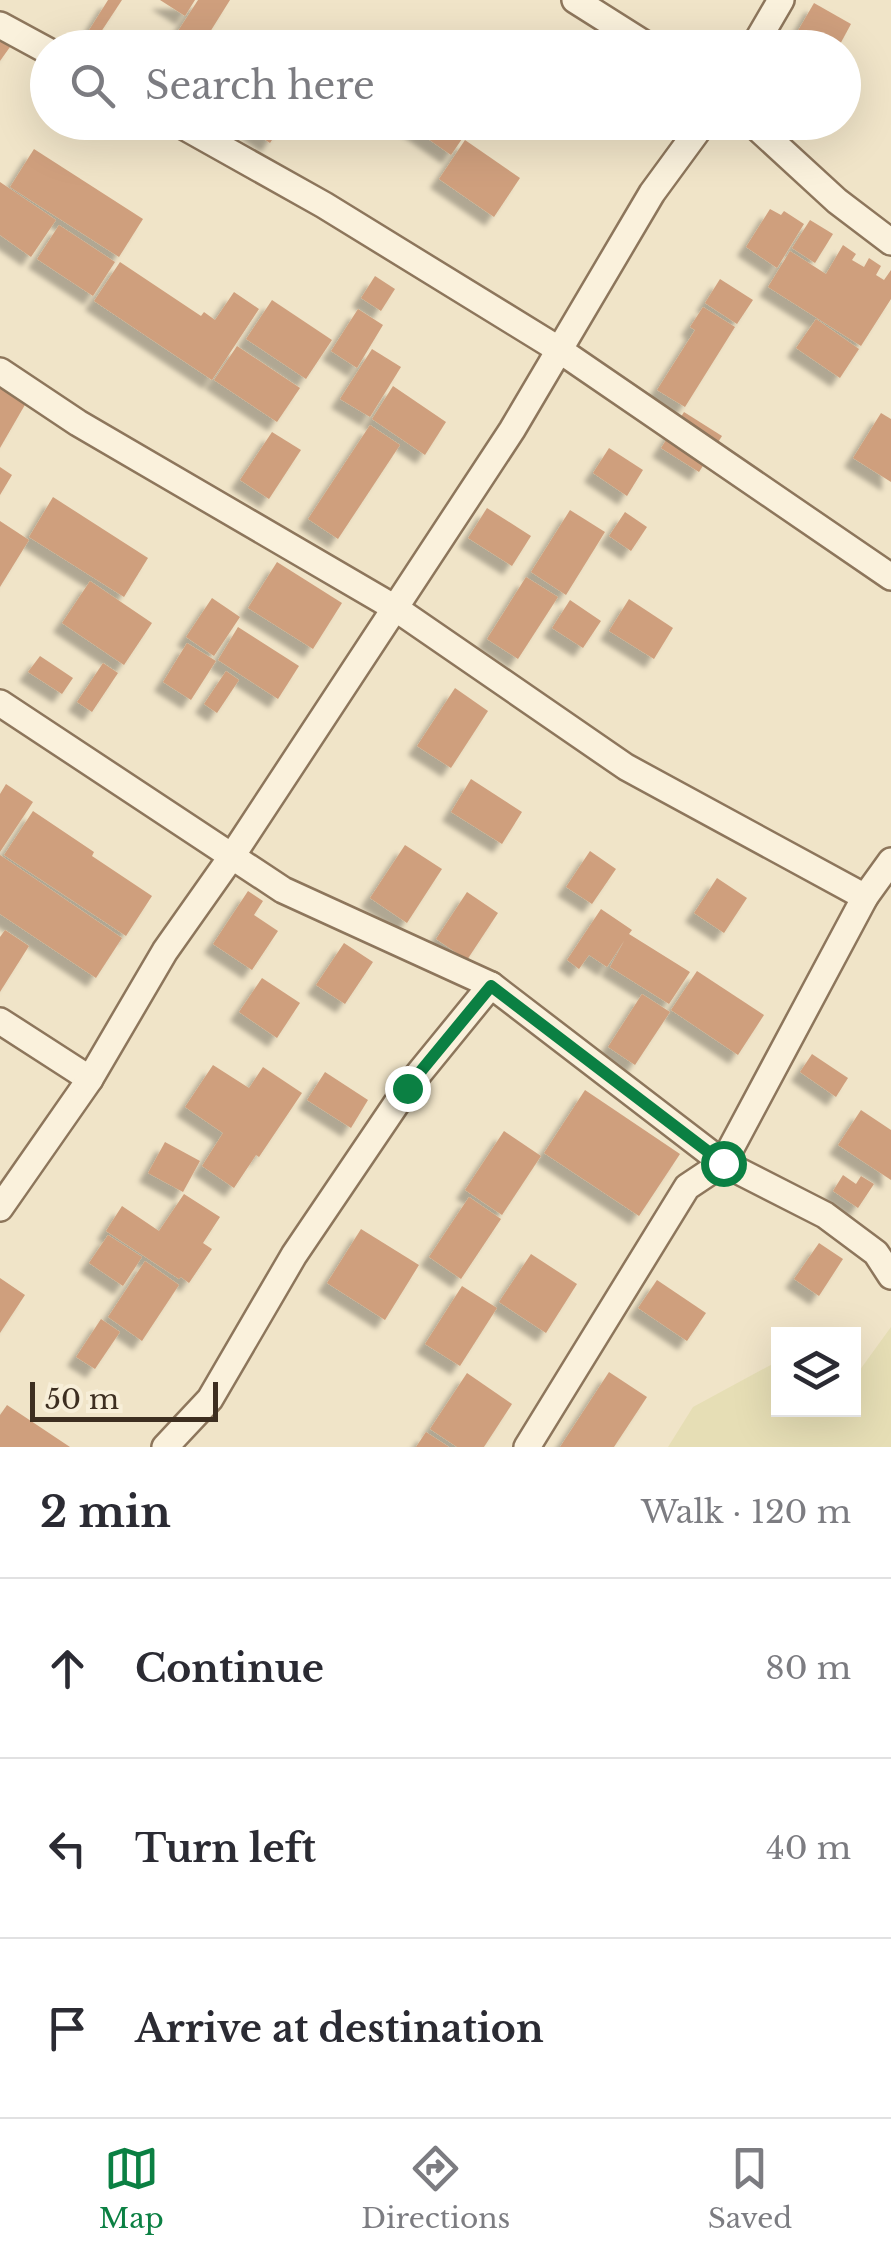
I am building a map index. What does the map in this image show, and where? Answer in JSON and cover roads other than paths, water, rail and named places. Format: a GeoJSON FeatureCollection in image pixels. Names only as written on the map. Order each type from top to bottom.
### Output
{"type":"FeatureCollection","features":[{"type":"Feature","properties":{"kind":"street"},"geometry":{"type":"LineString","coordinates":[[575,0],[622,30]]}},
{"type":"Feature","properties":{"kind":"street"},"geometry":{"type":"LineString","coordinates":[[764,30],[781,0]]}},
{"type":"Feature","properties":{"kind":"street"},"geometry":{"type":"LineString","coordinates":[[0,25],[30,41]]}},
{"type":"Feature","properties":{"kind":"street"},"geometry":{"type":"LineString","coordinates":[[208,140],[324,205],[558,350],[891,577]]}},
{"type":"Feature","properties":{"kind":"street"},"geometry":{"type":"LineString","coordinates":[[0,1208],[90,1078],[165,952],[512,430],[652,194],[691,140]]}},
{"type":"Feature","properties":{"kind":"street"},"geometry":{"type":"LineString","coordinates":[[771,140],[891,242]]}},
{"type":"Feature","properties":{"kind":"street"},"geometry":{"type":"LineString","coordinates":[[0,371],[78,423],[395,608],[626,767],[865,897]]}},
{"type":"Feature","properties":{"kind":"street"},"geometry":{"type":"LineString","coordinates":[[0,702],[283,890],[491,986],[723,1163],[825,1214],[876,1252],[891,1276]]}},
{"type":"Feature","properties":{"kind":"street"},"geometry":{"type":"LineString","coordinates":[[527,1447],[687,1187],[723,1163],[865,897],[891,861]]}},
{"type":"Feature","properties":{"kind":"street"},"geometry":{"type":"LineString","coordinates":[[165,1447],[210,1398],[294,1255],[407,1088],[491,986]]}},
{"type":"Feature","properties":{"kind":"street"},"geometry":{"type":"LineString","coordinates":[[0,1021],[90,1078]]}}]}
